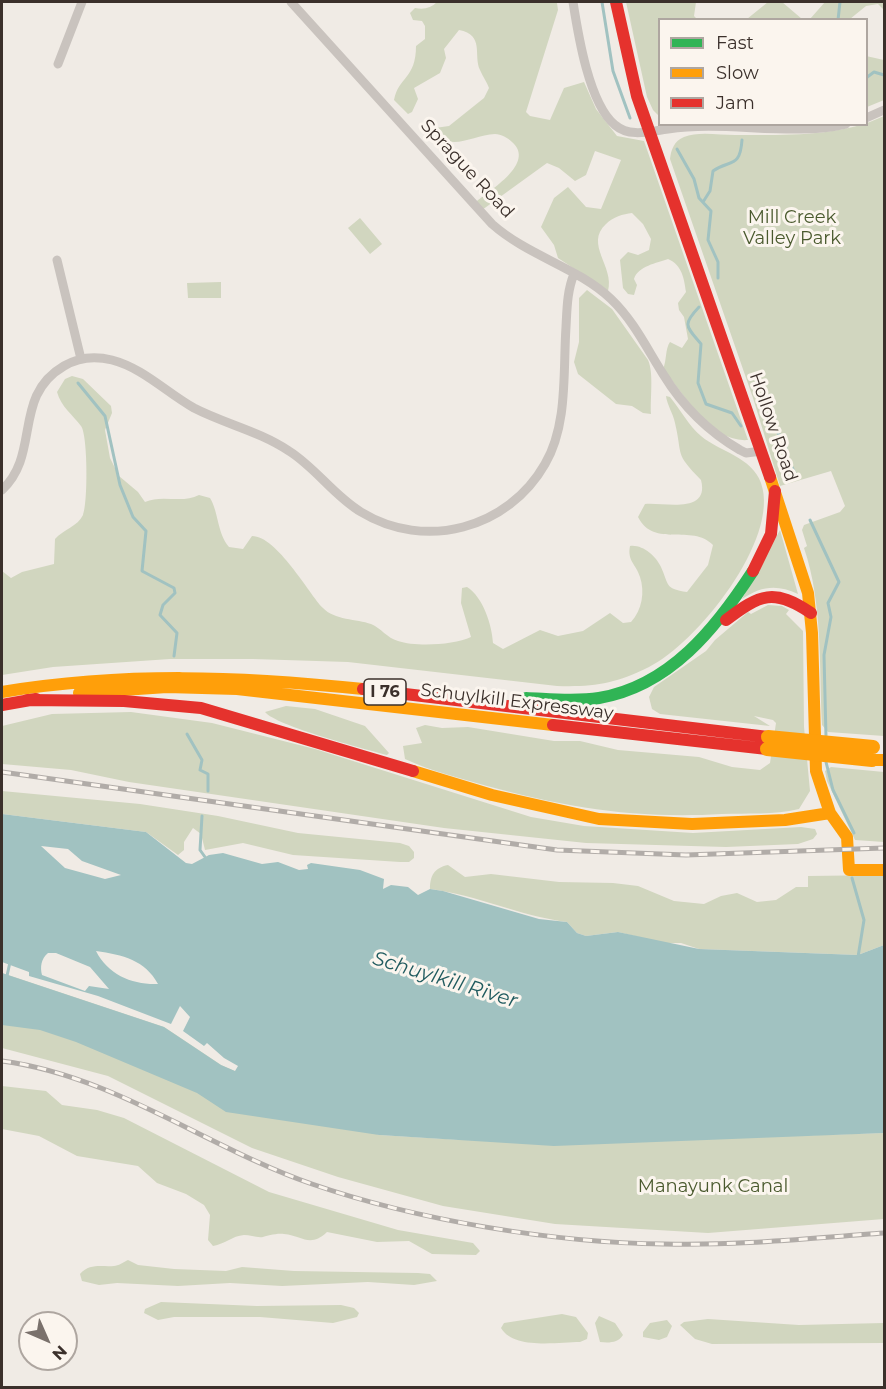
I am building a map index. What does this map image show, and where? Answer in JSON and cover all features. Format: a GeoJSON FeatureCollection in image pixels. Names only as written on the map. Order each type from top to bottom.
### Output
{"type":"FeatureCollection","features":[{"type":"Feature","properties":{"kind":"main road","name":"Hollow Road"},"geometry":{"type":"LineString","coordinates":[[616,2],[633,83],[802,569],[811,613],[816,771],[830,813],[847,837],[849,870],[885,870]]}},
{"type":"Feature","properties":{"kind":"main road"},"geometry":{"type":"LineString","coordinates":[[705,638],[762,558],[773,527],[775,491]]}},
{"type":"Feature","properties":{"kind":"main road"},"geometry":{"type":"LineString","coordinates":[[395,693],[597,699],[628,691],[656,678],[679,662],[740,609],[763,596],[785,596],[811,613]]}},
{"type":"Feature","properties":{"kind":"main road","name":"Schuylkill Expressway"},"geometry":{"type":"LineString","coordinates":[[2,692],[89,678],[176,674],[264,678],[395,693],[767,743]]}},
{"type":"Feature","properties":{"kind":"main road","name":"Schuylkill Expressway"},"geometry":{"type":"LineString","coordinates":[[2,705],[132,688],[237,689],[879,754]]}},
{"type":"Feature","properties":{"kind":"main road"},"geometry":{"type":"LineString","coordinates":[[27,700],[124,701],[201,708],[492,795],[599,819],[702,824],[785,820],[830,813]]}},
{"type":"Feature","properties":{"kind":"street"},"geometry":{"type":"LineString","coordinates":[[58,64],[82,2]]}},
{"type":"Feature","properties":{"kind":"street","name":"Sprague Road"},"geometry":{"type":"LineString","coordinates":[[291,2],[492,224],[519,245],[604,292],[622,310],[672,388],[706,425],[740,450],[762,451]]}},
{"type":"Feature","properties":{"kind":"street"},"geometry":{"type":"LineString","coordinates":[[573,2],[581,50],[605,115],[625,132],[650,132],[681,127],[822,129],[836,126]]}},
{"type":"Feature","properties":{"kind":"street"},"geometry":{"type":"LineString","coordinates":[[868,118],[885,110]]}},
{"type":"Feature","properties":{"kind":"street"},"geometry":{"type":"LineString","coordinates":[[57,260],[81,359]]}},
{"type":"Feature","properties":{"kind":"street"},"geometry":{"type":"LineString","coordinates":[[2,490],[18,469],[30,409],[40,388],[63,367],[81,359],[104,358],[124,363],[193,407],[273,441],[302,460],[350,505],[371,518],[407,530],[429,532],[454,530],[490,518],[513,502],[538,477],[552,452],[560,426],[567,298],[574,274]]}},
{"type":"Feature","properties":{"kind":"green space"},"geometry":{"type":"Polygon","coordinates":[[[437,2],[557,3],[558,10],[526,112],[530,116],[550,120],[564,88],[584,82],[596,109],[617,136],[644,141],[748,440],[735,439],[722,434],[710,425],[689,403],[663,369],[670,342],[682,348],[688,339],[684,317],[679,310],[678,303],[686,292],[682,272],[668,259],[639,271],[634,279],[637,285],[634,295],[628,294],[623,288],[620,260],[628,252],[638,255],[649,250],[651,239],[643,224],[632,213],[629,213],[612,219],[600,232],[599,248],[608,273],[608,291],[558,258],[554,245],[541,227],[554,198],[568,187],[586,207],[601,209],[621,160],[595,151],[586,175],[575,181],[559,168],[547,163],[482,210],[476,202],[500,183],[515,167],[518,150],[512,142],[497,134],[455,142],[440,139],[433,133],[435,128],[449,126],[484,98],[489,88],[478,64],[475,41],[472,36],[459,30],[444,49],[446,58],[440,73],[414,88],[418,99],[412,112],[408,114],[394,100],[399,86],[413,65],[416,46],[425,39],[425,26],[422,21],[413,20],[410,13],[415,8],[427,8],[437,2]]]}},
{"type":"Feature","properties":{"kind":"green space"},"geometry":{"type":"Polygon","coordinates":[[[626,2],[696,2],[694,16],[696,18],[658,18],[658,115],[647,97],[626,2]]]}},
{"type":"Feature","properties":{"kind":"green space"},"geometry":{"type":"Polygon","coordinates":[[[768,2],[782,2],[801,18],[748,18],[768,2]]]}},
{"type":"Feature","properties":{"kind":"green space"},"geometry":{"type":"Polygon","coordinates":[[[825,2],[884,2],[884,10],[878,4],[866,6],[851,18],[811,18],[825,2]]]}},
{"type":"Feature","properties":{"kind":"green space"},"geometry":{"type":"Polygon","coordinates":[[[868,56],[884,60],[884,100],[868,107],[868,56]]]}},
{"type":"Feature","properties":{"kind":"green space","name":"Mill Creek Valley Park"},"geometry":{"type":"Polygon","coordinates":[[[884,116],[884,736],[828,732],[822,725],[817,613],[804,548],[807,546],[802,530],[804,525],[840,512],[845,506],[831,471],[780,486],[753,398],[670,159],[675,143],[690,135],[812,133],[868,126],[868,123],[884,116]]]}},
{"type":"Feature","properties":{"kind":"green space"},"geometry":{"type":"Polygon","coordinates":[[[360,218],[382,244],[370,254],[348,228],[360,218]]]}},
{"type":"Feature","properties":{"kind":"green space"},"geometry":{"type":"Polygon","coordinates":[[[221,282],[221,298],[188,298],[187,283],[221,282]]]}},
{"type":"Feature","properties":{"kind":"green space"},"geometry":{"type":"Polygon","coordinates":[[[587,290],[612,309],[648,360],[651,379],[651,414],[643,413],[632,406],[616,404],[578,374],[574,362],[579,342],[579,298],[587,290]]]}},
{"type":"Feature","properties":{"kind":"green space"},"geometry":{"type":"Polygon","coordinates":[[[72,376],[83,379],[111,406],[112,413],[105,430],[110,458],[119,476],[138,492],[145,502],[158,499],[186,499],[199,495],[210,498],[222,536],[229,547],[243,549],[252,536],[262,539],[282,555],[328,612],[339,617],[371,624],[391,638],[406,643],[445,643],[471,637],[461,603],[462,588],[467,587],[478,597],[486,612],[493,643],[503,649],[540,630],[558,636],[583,631],[610,613],[623,623],[631,622],[642,601],[642,589],[640,577],[631,559],[630,546],[639,547],[652,555],[659,563],[671,588],[687,592],[708,565],[713,545],[695,536],[654,532],[638,517],[645,504],[673,505],[692,502],[699,498],[702,491],[701,480],[681,454],[674,419],[666,396],[670,397],[701,436],[743,461],[757,474],[761,483],[764,506],[759,532],[747,560],[730,587],[689,636],[668,655],[649,667],[604,683],[557,686],[348,662],[253,659],[170,659],[53,667],[2,675],[2,571],[11,578],[22,572],[54,564],[55,539],[78,522],[85,508],[86,470],[83,432],[81,426],[61,402],[57,392],[65,379],[72,376]]]}},
{"type":"Feature","properties":{"kind":"green space"},"geometry":{"type":"Polygon","coordinates":[[[780,530],[798,594],[783,589],[769,588],[756,591],[742,599],[780,530]]]}},
{"type":"Feature","properties":{"kind":"green space"},"geometry":{"type":"Polygon","coordinates":[[[768,605],[782,606],[789,610],[786,614],[803,631],[804,727],[810,791],[799,809],[770,813],[691,815],[603,810],[517,794],[445,774],[405,759],[403,746],[422,743],[416,728],[425,725],[442,728],[468,727],[554,741],[580,741],[618,750],[699,757],[732,767],[760,770],[770,763],[776,723],[773,720],[754,716],[770,726],[660,714],[652,709],[649,697],[654,687],[706,651],[715,640],[748,612],[751,614],[768,605]]]}},
{"type":"Feature","properties":{"kind":"green space"},"geometry":{"type":"Polygon","coordinates":[[[286,706],[315,709],[365,726],[389,753],[387,755],[303,730],[272,718],[265,712],[286,706]]]}},
{"type":"Feature","properties":{"kind":"green space"},"geometry":{"type":"Polygon","coordinates":[[[131,712],[212,723],[315,749],[531,817],[584,826],[693,833],[801,827],[815,829],[817,834],[813,839],[798,844],[726,847],[586,843],[444,828],[129,782],[71,770],[2,764],[2,726],[52,714],[131,712]]]}},
{"type":"Feature","properties":{"kind":"green space"},"geometry":{"type":"Polygon","coordinates":[[[831,767],[884,772],[884,842],[855,840],[827,781],[825,771],[831,767]]]}},
{"type":"Feature","properties":{"kind":"green space"},"geometry":{"type":"Polygon","coordinates":[[[2,791],[140,804],[218,816],[298,833],[400,843],[409,846],[414,852],[414,858],[409,862],[400,862],[293,855],[243,843],[205,850],[201,834],[193,828],[184,842],[184,850],[178,855],[146,832],[2,814],[2,791]]]}},
{"type":"Feature","properties":{"kind":"green space"},"geometry":{"type":"Polygon","coordinates":[[[448,865],[465,877],[491,874],[559,882],[613,883],[638,886],[674,901],[704,904],[721,896],[737,893],[757,902],[776,900],[796,887],[808,887],[808,876],[884,875],[884,945],[858,955],[699,949],[681,943],[664,943],[618,932],[586,936],[577,933],[567,922],[430,889],[434,873],[439,868],[448,865]]]}},
{"type":"Feature","properties":{"kind":"green space","name":"Manayunk Canal"},"geometry":{"type":"Polygon","coordinates":[[[2,973],[164,1027],[221,1065],[379,1135],[462,1140],[627,1141],[884,1133],[884,1219],[708,1233],[555,1224],[443,1206],[338,1177],[252,1148],[108,1076],[2,1048],[2,973]]]}},
{"type":"Feature","properties":{"kind":"green space"},"geometry":{"type":"Polygon","coordinates":[[[2,1086],[46,1091],[62,1105],[97,1110],[124,1118],[269,1192],[398,1230],[473,1243],[480,1251],[476,1255],[432,1254],[409,1241],[377,1242],[327,1232],[311,1240],[284,1234],[261,1237],[244,1235],[213,1246],[208,1240],[210,1215],[204,1205],[186,1194],[157,1183],[138,1166],[77,1156],[39,1136],[2,1129],[2,1086]]]}},
{"type":"Feature","properties":{"kind":"green space"},"geometry":{"type":"Polygon","coordinates":[[[128,1260],[138,1265],[174,1269],[226,1271],[242,1267],[294,1271],[418,1273],[430,1274],[437,1281],[414,1285],[368,1282],[282,1286],[230,1283],[178,1286],[117,1283],[99,1285],[82,1281],[80,1274],[88,1268],[116,1266],[128,1260]]]}},
{"type":"Feature","properties":{"kind":"green space"},"geometry":{"type":"Polygon","coordinates":[[[161,1302],[257,1306],[341,1305],[354,1308],[359,1313],[357,1317],[333,1323],[260,1317],[174,1317],[158,1320],[144,1313],[145,1309],[161,1302]]]}},
{"type":"Feature","properties":{"kind":"green space"},"geometry":{"type":"Polygon","coordinates":[[[562,1314],[576,1317],[588,1333],[587,1339],[580,1342],[526,1342],[507,1335],[501,1328],[504,1323],[562,1314]]]}},
{"type":"Feature","properties":{"kind":"green space"},"geometry":{"type":"Polygon","coordinates":[[[599,1316],[615,1323],[623,1335],[619,1340],[600,1342],[595,1323],[599,1316]]]}},
{"type":"Feature","properties":{"kind":"green space"},"geometry":{"type":"Polygon","coordinates":[[[708,1319],[799,1325],[884,1323],[884,1343],[712,1344],[695,1339],[680,1325],[684,1322],[708,1319]]]}},
{"type":"Feature","properties":{"kind":"green space"},"geometry":{"type":"Polygon","coordinates":[[[667,1320],[672,1326],[667,1337],[659,1340],[643,1337],[643,1332],[650,1323],[667,1320]]]}},
{"type":"Feature","properties":{"kind":"water","name":"Schuylkill River"},"geometry":{"type":"Polygon","coordinates":[[[2,814],[146,832],[186,863],[192,864],[209,855],[223,853],[262,864],[278,862],[299,870],[308,869],[307,865],[311,863],[360,870],[384,879],[383,889],[391,885],[408,887],[418,895],[430,889],[443,891],[539,919],[567,922],[577,933],[586,936],[618,932],[699,949],[858,955],[884,945],[884,1133],[554,1146],[379,1135],[226,1112],[197,1093],[76,1042],[40,1030],[2,1025],[2,973],[164,1027],[221,1065],[235,1071],[238,1066],[224,1058],[207,1043],[204,1046],[183,1031],[190,1017],[180,1006],[171,1024],[98,996],[29,976],[29,972],[2,962],[2,814]],[[41,846],[65,868],[105,879],[121,875],[82,861],[68,849],[41,846]],[[96,951],[101,959],[122,977],[139,983],[158,984],[147,969],[132,960],[96,951]],[[48,953],[44,958],[42,975],[85,991],[89,986],[109,989],[90,967],[56,953],[48,953]]]}},
{"type":"Feature","properties":{"kind":"waterway"},"geometry":{"type":"LineString","coordinates":[[602,2],[613,71],[630,118]]}},
{"type":"Feature","properties":{"kind":"waterway"},"geometry":{"type":"LineString","coordinates":[[838,18],[840,2]]}},
{"type":"Feature","properties":{"kind":"waterway"},"geometry":{"type":"LineString","coordinates":[[868,76],[874,72],[884,75]]}},
{"type":"Feature","properties":{"kind":"waterway"},"geometry":{"type":"LineString","coordinates":[[703,202],[710,191],[713,171],[736,159],[742,140]]}},
{"type":"Feature","properties":{"kind":"waterway"},"geometry":{"type":"LineString","coordinates":[[677,149],[694,179],[699,198],[711,211],[708,240],[718,262],[718,278]]}},
{"type":"Feature","properties":{"kind":"waterway"},"geometry":{"type":"LineString","coordinates":[[699,307],[688,322],[689,329],[701,344],[698,383],[706,404],[732,413],[741,426]]}},
{"type":"Feature","properties":{"kind":"waterway"},"geometry":{"type":"LineString","coordinates":[[78,383],[105,416],[120,485],[133,517],[146,531],[142,571],[174,588],[175,593],[163,605],[160,615],[177,633],[174,656]]}},
{"type":"Feature","properties":{"kind":"waterway"},"geometry":{"type":"LineString","coordinates":[[778,433],[785,442],[787,458],[796,475]]}},
{"type":"Feature","properties":{"kind":"waterway"},"geometry":{"type":"LineString","coordinates":[[810,520],[839,582],[828,603],[831,617],[824,655],[826,737]]}},
{"type":"Feature","properties":{"kind":"waterway"},"geometry":{"type":"LineString","coordinates":[[187,734],[202,760],[200,770],[208,774],[208,791]]}},
{"type":"Feature","properties":{"kind":"waterway"},"geometry":{"type":"LineString","coordinates":[[826,762],[833,790],[854,833]]}},
{"type":"Feature","properties":{"kind":"waterway"},"geometry":{"type":"LineString","coordinates":[[202,816],[200,850],[205,857]]}},
{"type":"Feature","properties":{"kind":"waterway"},"geometry":{"type":"LineString","coordinates":[[852,878],[864,920],[858,957]]}},
{"type":"Feature","properties":{"kind":"waterway"},"geometry":{"type":"LineString","coordinates":[[7,976],[10,962]]}},
{"type":"Feature","properties":{"kind":"railway"},"geometry":{"type":"LineString","coordinates":[[2,772],[557,850],[686,855],[884,848]]}},
{"type":"Feature","properties":{"kind":"railway"},"geometry":{"type":"LineString","coordinates":[[2,1061],[43,1069],[83,1081],[160,1114],[273,1169],[312,1184],[440,1219],[532,1234],[622,1243],[747,1243],[884,1233]]}},
{"type":"Feature","properties":{"kind":"traffic: fast"},"geometry":{"type":"LineString","coordinates":[[526,698],[572,700],[599,698],[648,681],[669,668],[707,633],[753,571]]}},
{"type":"Feature","properties":{"kind":"traffic: slow"},"geometry":{"type":"LineString","coordinates":[[770,477],[808,593],[812,633],[816,771],[830,813],[847,837],[849,870],[884,870]]}},
{"type":"Feature","properties":{"kind":"traffic: slow"},"geometry":{"type":"LineString","coordinates":[[2,692],[93,681],[182,678],[272,681],[363,689]]}},
{"type":"Feature","properties":{"kind":"traffic: slow"},"geometry":{"type":"LineString","coordinates":[[79,693],[167,687],[237,689],[553,725]]}},
{"type":"Feature","properties":{"kind":"traffic: slow"},"geometry":{"type":"LineString","coordinates":[[768,737],[873,747]]}},
{"type":"Feature","properties":{"kind":"traffic: slow"},"geometry":{"type":"LineString","coordinates":[[767,749],[872,760]]}},
{"type":"Feature","properties":{"kind":"traffic: slow"},"geometry":{"type":"LineString","coordinates":[[872,760],[884,760]]}},
{"type":"Feature","properties":{"kind":"traffic: slow"},"geometry":{"type":"LineString","coordinates":[[413,771],[492,795],[599,819],[692,824],[785,820],[830,813]]}},
{"type":"Feature","properties":{"kind":"traffic: jam"},"geometry":{"type":"LineString","coordinates":[[616,2],[637,96],[770,477]]}},
{"type":"Feature","properties":{"kind":"traffic: jam"},"geometry":{"type":"LineString","coordinates":[[753,571],[771,534],[775,491]]}},
{"type":"Feature","properties":{"kind":"traffic: jam"},"geometry":{"type":"LineString","coordinates":[[726,620],[748,604],[767,597],[787,600],[811,613]]}},
{"type":"Feature","properties":{"kind":"traffic: jam"},"geometry":{"type":"LineString","coordinates":[[363,689],[768,737]]}},
{"type":"Feature","properties":{"kind":"traffic: jam"},"geometry":{"type":"LineString","coordinates":[[2,705],[36,699]]}},
{"type":"Feature","properties":{"kind":"traffic: jam"},"geometry":{"type":"LineString","coordinates":[[27,700],[124,701],[201,708],[413,771]]}},
{"type":"Feature","properties":{"kind":"traffic: jam"},"geometry":{"type":"LineString","coordinates":[[553,725],[767,749]]}}]}
